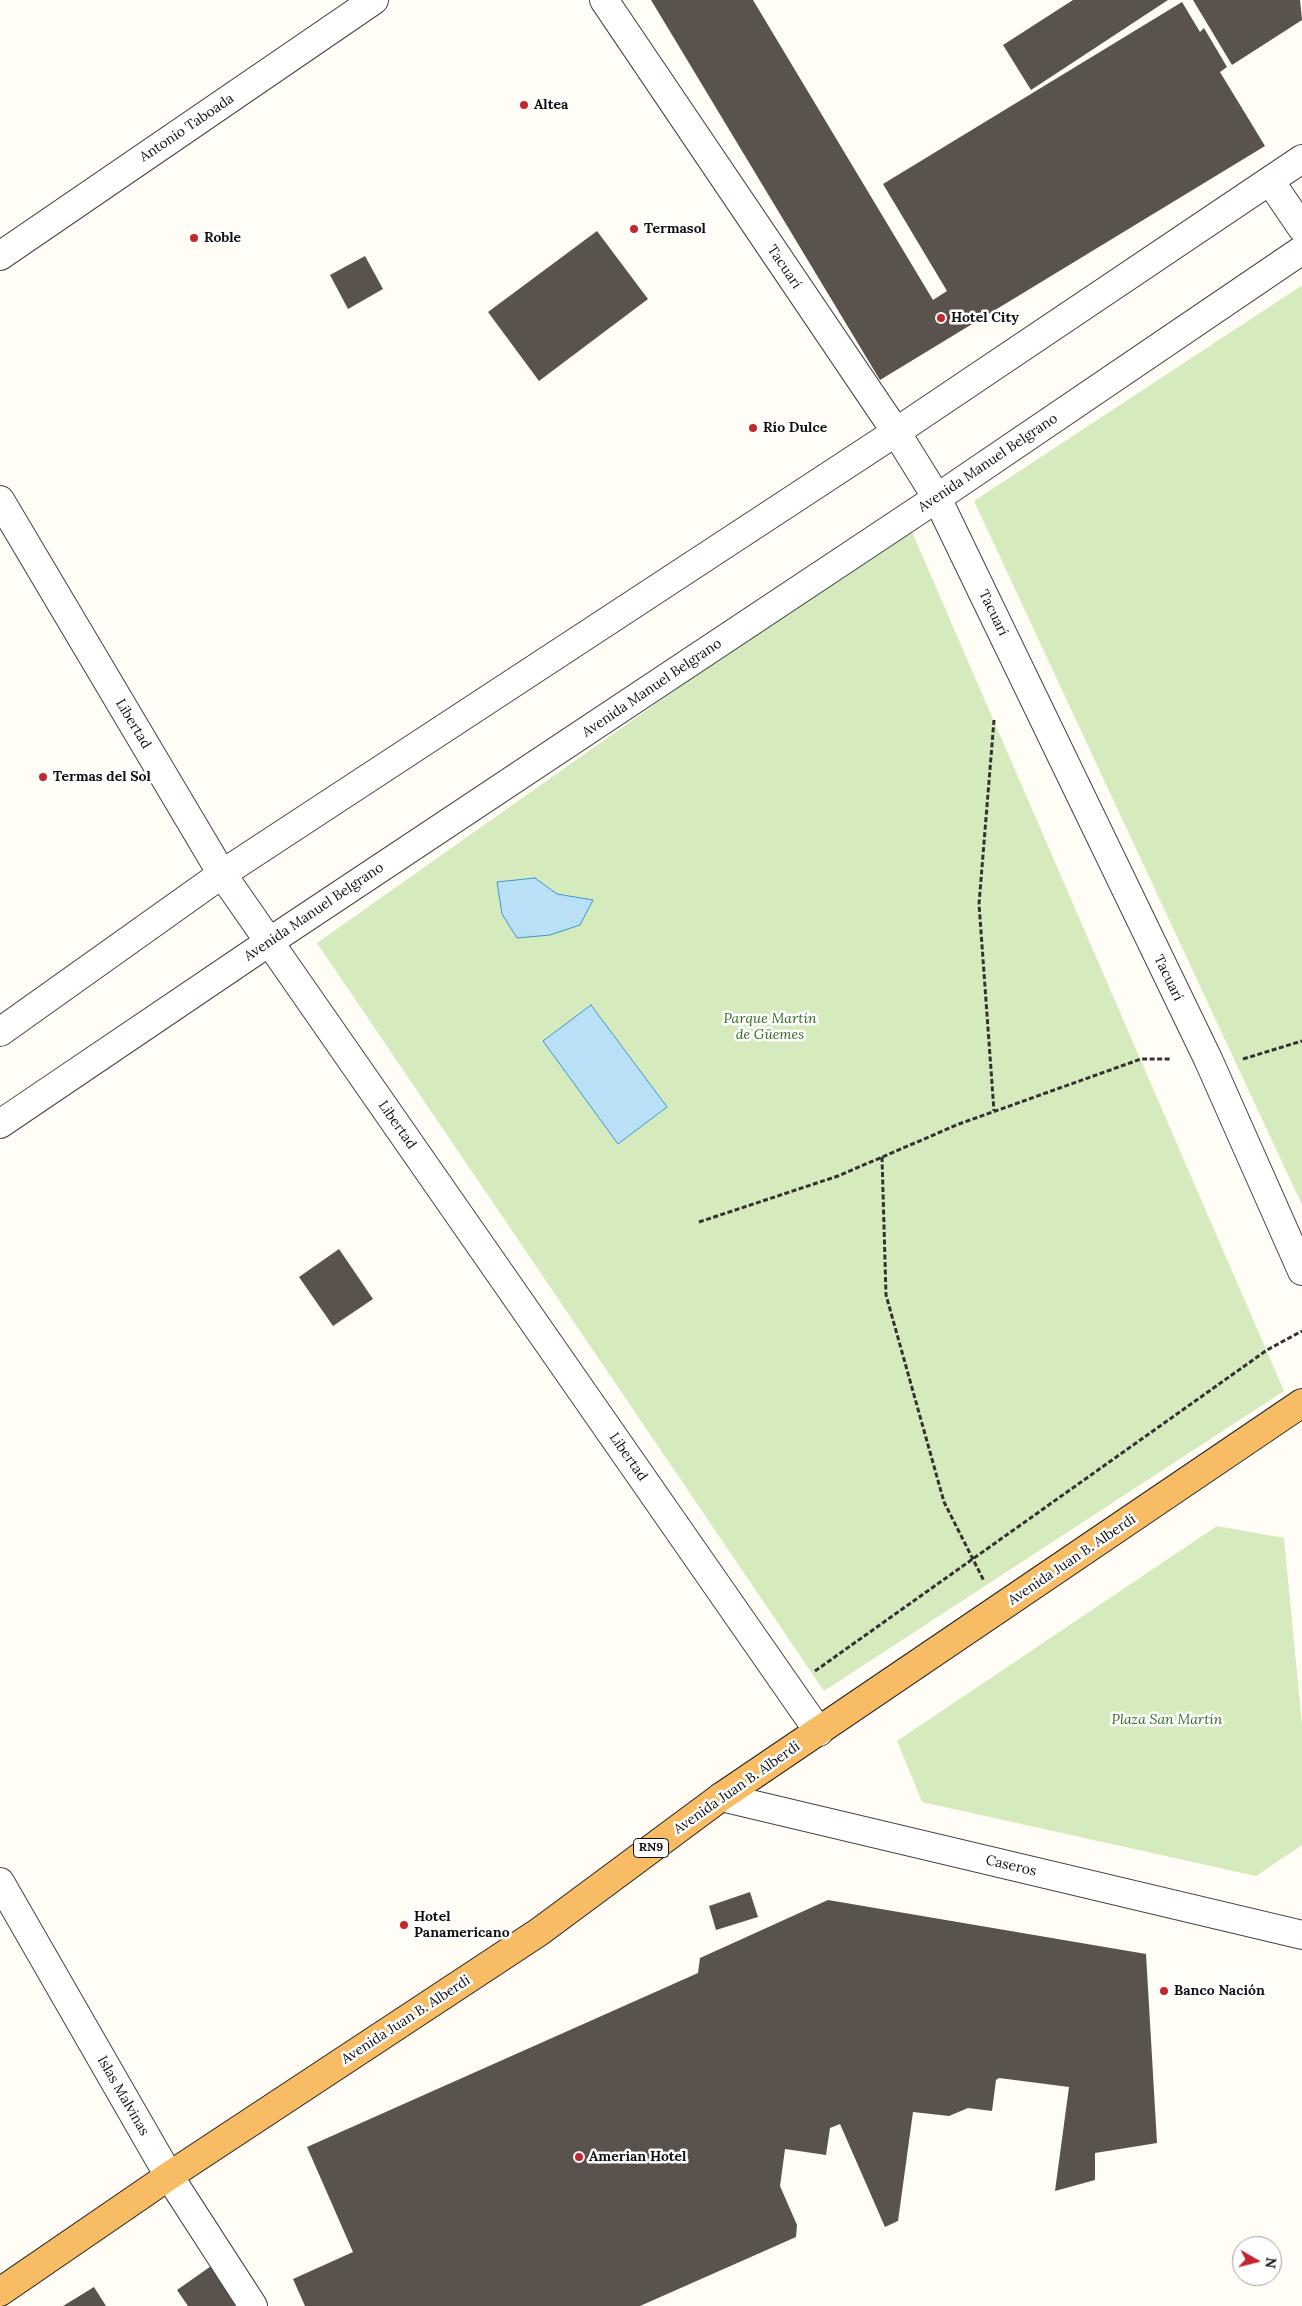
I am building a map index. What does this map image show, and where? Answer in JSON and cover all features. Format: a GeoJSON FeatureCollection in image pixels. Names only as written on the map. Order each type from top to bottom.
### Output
{"type":"FeatureCollection","features":[{"type":"Feature","properties":{"kind":"highway","name":"Avenida Juan B. Alberdi"},"geometry":{"type":"LineString","coordinates":[[0,2292],[169,2176],[539,1932],[721,1797],[1302,1403]]}},
{"type":"Feature","properties":{"kind":"street","name":"Antonio Taboada"},"geometry":{"type":"LineString","coordinates":[[0,256],[374,0]]}},
{"type":"Feature","properties":{"kind":"street","name":"Tacuarí"},"geometry":{"type":"LineString","coordinates":[[604,0],[896,432],[937,498],[1208,1060],[1302,1270]]}},
{"type":"Feature","properties":{"kind":"street"},"geometry":{"type":"LineString","coordinates":[[0,1032],[222,874],[896,432],[1302,159]]}},
{"type":"Feature","properties":{"kind":"street"},"geometry":{"type":"LineString","coordinates":[[1270,180],[1302,228]]}},
{"type":"Feature","properties":{"kind":"street","name":"Avenida Manuel Belgrano"},"geometry":{"type":"LineString","coordinates":[[0,1124],[269,942],[937,498],[1302,250]]}},
{"type":"Feature","properties":{"kind":"street","name":"Libertad"},"geometry":{"type":"LineString","coordinates":[[0,500],[222,874],[819,1732]]}},
{"type":"Feature","properties":{"kind":"street","name":"Caseros"},"geometry":{"type":"LineString","coordinates":[[721,1797],[1302,1935]]}},
{"type":"Feature","properties":{"kind":"street","name":"Islas Malvinas"},"geometry":{"type":"LineString","coordinates":[[0,1882],[169,2176],[253,2306]]}},
{"type":"Feature","properties":{"kind":"path"},"geometry":{"type":"LineString","coordinates":[[994,720],[978,904],[994,1111]]}},
{"type":"Feature","properties":{"kind":"path"},"geometry":{"type":"LineString","coordinates":[[699,1222],[838,1176],[959,1124],[1141,1059],[1235,1061],[1302,1041]]}},
{"type":"Feature","properties":{"kind":"path"},"geometry":{"type":"LineString","coordinates":[[882,1157],[886,1295],[944,1502],[986,1585]]}},
{"type":"Feature","properties":{"kind":"path"},"geometry":{"type":"LineString","coordinates":[[812,1673],[1267,1350],[1302,1331]]}},
{"type":"Feature","properties":{"kind":"green space"},"geometry":{"type":"Polygon","coordinates":[[[1301,286],[1302,288],[1302,1205],[974,501],[1301,286]]]}},
{"type":"Feature","properties":{"kind":"green space","name":"Parque Martín de Güemes"},"geometry":{"type":"Polygon","coordinates":[[[909,525],[1284,1391],[824,1691],[317,943],[909,525]]]}},
{"type":"Feature","properties":{"kind":"green space","name":"Plaza San Martín"},"geometry":{"type":"Polygon","coordinates":[[[1217,1526],[1284,1538],[1302,1725],[1302,1845],[1256,1876],[922,1802],[897,1741],[1217,1526]]]}},
{"type":"Feature","properties":{"kind":"water"},"geometry":{"type":"Polygon","coordinates":[[[535,878],[557,894],[593,900],[580,925],[550,935],[517,938],[502,914],[497,882],[535,878]]]}},
{"type":"Feature","properties":{"kind":"water"},"geometry":{"type":"Polygon","coordinates":[[[591,1005],[667,1107],[618,1144],[543,1041],[591,1005]]]}},
{"type":"Feature","properties":{"kind":"building"},"geometry":{"type":"Polygon","coordinates":[[[651,0],[753,0],[933,300],[947,291],[883,184],[1182,2],[1200,32],[1204,28],[1227,67],[1220,72],[1265,146],[880,380],[651,0]]]}},
{"type":"Feature","properties":{"kind":"building"},"geometry":{"type":"Polygon","coordinates":[[[1073,0],[1168,0],[1031,90],[1003,45],[1073,0]]]}},
{"type":"Feature","properties":{"kind":"building"},"geometry":{"type":"Polygon","coordinates":[[[1193,0],[1300,0],[1302,20],[1232,65],[1193,0]]]}},
{"type":"Feature","properties":{"kind":"building"},"geometry":{"type":"Polygon","coordinates":[[[597,231],[648,299],[539,381],[488,312],[597,231]]]}},
{"type":"Feature","properties":{"kind":"building"},"geometry":{"type":"Polygon","coordinates":[[[365,256],[383,289],[348,309],[330,275],[365,256]]]}},
{"type":"Feature","properties":{"kind":"building"},"geometry":{"type":"Polygon","coordinates":[[[339,1249],[373,1299],[333,1326],[299,1277],[339,1249]]]}},
{"type":"Feature","properties":{"kind":"building"},"geometry":{"type":"Polygon","coordinates":[[[750,1892],[758,1917],[716,1930],[709,1906],[750,1892]]]}},
{"type":"Feature","properties":{"kind":"building"},"geometry":{"type":"Polygon","coordinates":[[[828,1900],[1146,1954],[1157,2143],[1095,2153],[1095,2180],[1055,2191],[1069,2087],[999,2078],[996,2080],[992,2111],[968,2108],[949,2116],[913,2112],[898,2221],[885,2227],[840,2124],[830,2128],[826,2155],[785,2149],[780,2186],[797,2225],[796,2237],[640,2306],[305,2306],[293,2279],[353,2252],[307,2147],[698,1973],[700,1958],[828,1900]]]}},
{"type":"Feature","properties":{"kind":"building"},"geometry":{"type":"Polygon","coordinates":[[[214,2264],[242,2306],[188,2306],[177,2290],[214,2264]]]}},
{"type":"Feature","properties":{"kind":"building"},"geometry":{"type":"Polygon","coordinates":[[[94,2287],[106,2306],[63,2306],[94,2287]]]}},
{"type":"Feature","properties":{"kind":"place","name":"Altea"},"geometry":{"type":"Point","coordinates":[524,105]}},
{"type":"Feature","properties":{"kind":"place","name":"Termasol"},"geometry":{"type":"Point","coordinates":[634,229]}},
{"type":"Feature","properties":{"kind":"place","name":"Roble"},"geometry":{"type":"Point","coordinates":[194,238]}},
{"type":"Feature","properties":{"kind":"place","name":"Hotel City"},"geometry":{"type":"Point","coordinates":[941,318]}},
{"type":"Feature","properties":{"kind":"place","name":"Río Dulce"},"geometry":{"type":"Point","coordinates":[753,428]}},
{"type":"Feature","properties":{"kind":"place","name":"Termas del Sol"},"geometry":{"type":"Point","coordinates":[43,777]}},
{"type":"Feature","properties":{"kind":"place","name":"Hotel Panamericano"},"geometry":{"type":"Point","coordinates":[404,1925]}},
{"type":"Feature","properties":{"kind":"place","name":"Banco Nación"},"geometry":{"type":"Point","coordinates":[1164,1991]}},
{"type":"Feature","properties":{"kind":"place","name":"Amerian Hotel"},"geometry":{"type":"Point","coordinates":[579,2157]}}]}
